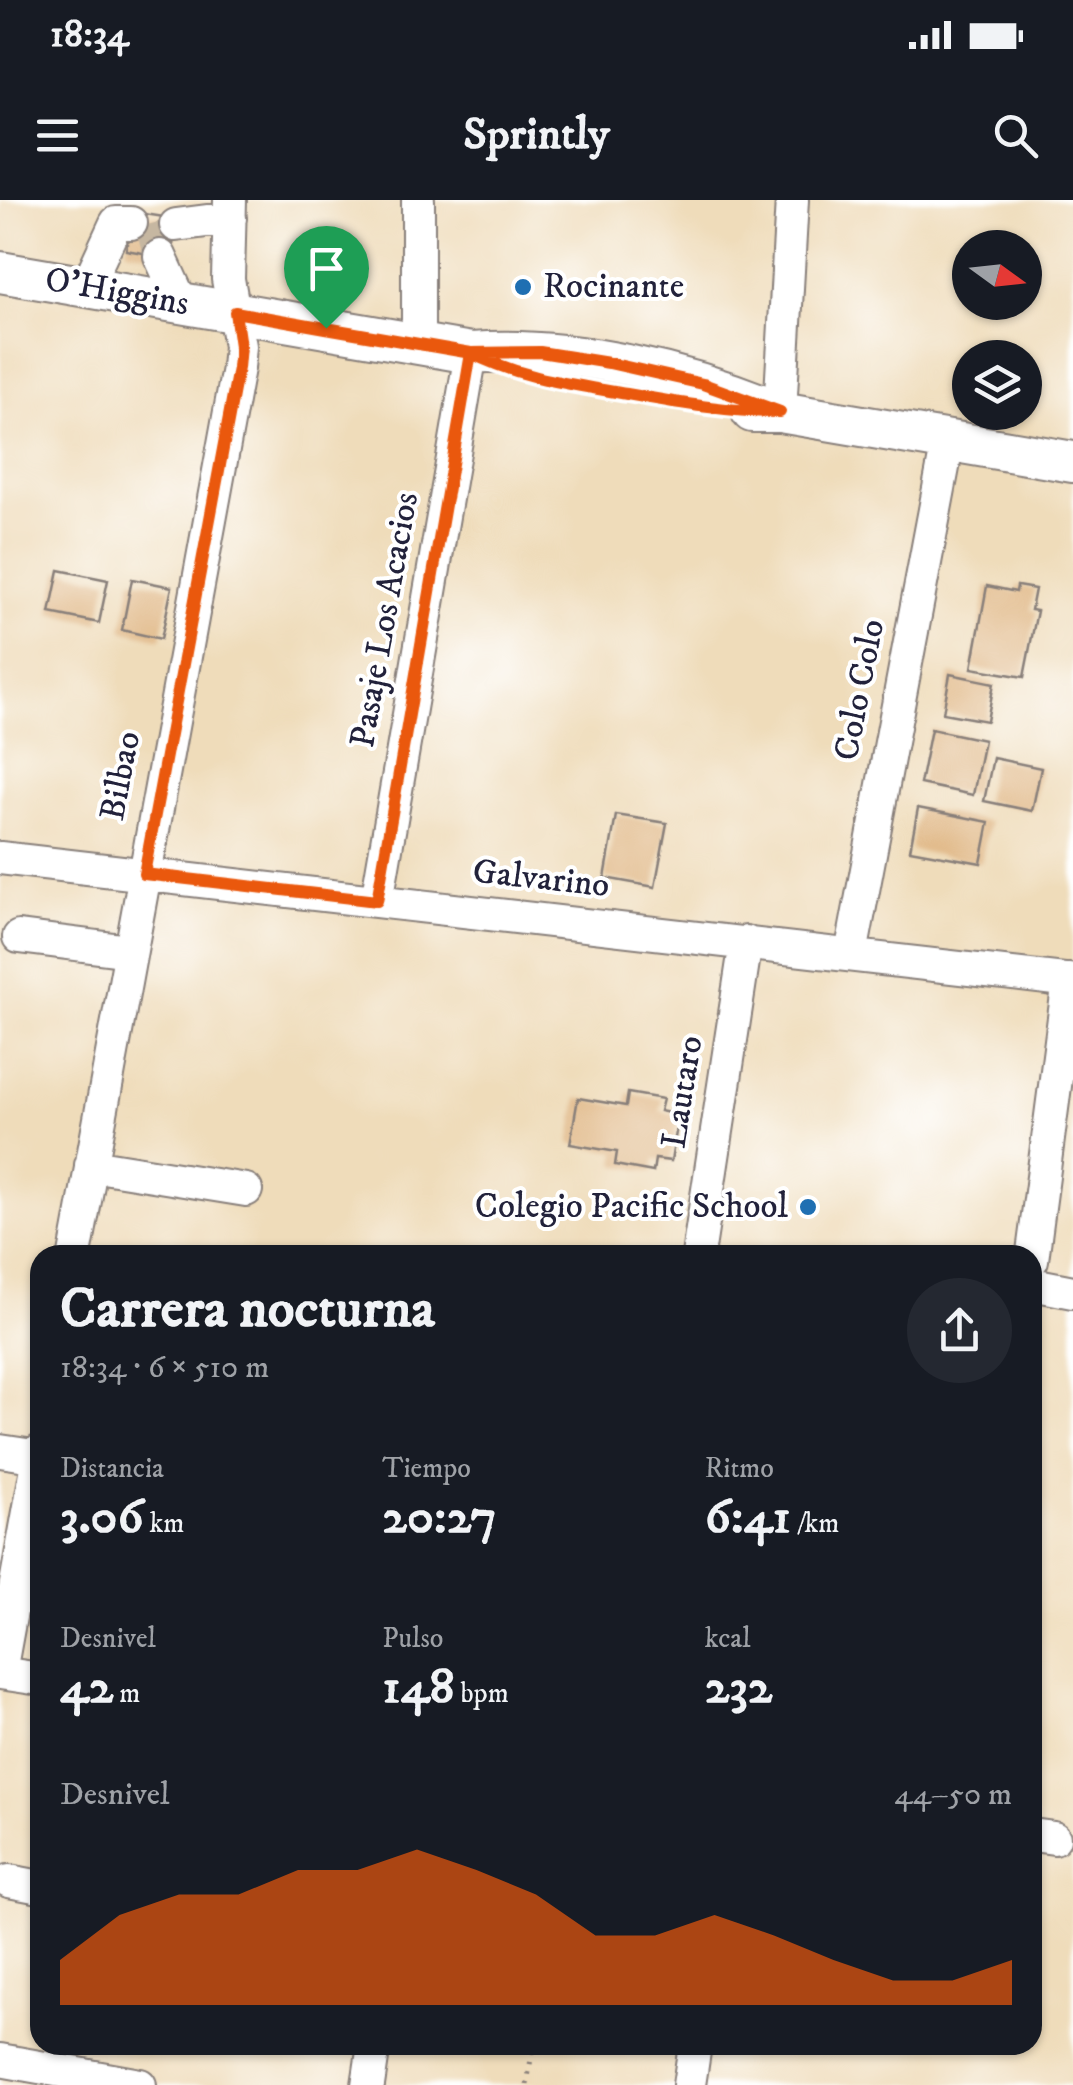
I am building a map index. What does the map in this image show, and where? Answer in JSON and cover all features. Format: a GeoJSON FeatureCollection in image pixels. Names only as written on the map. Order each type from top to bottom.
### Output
{"type":"FeatureCollection","features":[{"type":"Feature","properties":{"kind":"main road","name":"O'Higgins"},"geometry":{"type":"LineString","coordinates":[[0,272],[471,353],[498,367],[534,378],[722,410],[780,412],[1073,462]]}},
{"type":"Feature","properties":{"kind":"street"},"geometry":{"type":"LineString","coordinates":[[418,200],[418,344]]}},
{"type":"Feature","properties":{"kind":"street"},"geometry":{"type":"LineString","coordinates":[[780,412],[792,200]]}},
{"type":"Feature","properties":{"kind":"street"},"geometry":{"type":"LineString","coordinates":[[176,224],[230,209]]}},
{"type":"Feature","properties":{"kind":"street","name":"Bilbao"},"geometry":{"type":"LineString","coordinates":[[77,1245],[238,368],[240,346],[228,279],[230,209]]}},
{"type":"Feature","properties":{"kind":"street"},"geometry":{"type":"LineString","coordinates":[[86,288],[116,223],[130,223]]}},
{"type":"Feature","properties":{"kind":"street"},"geometry":{"type":"LineString","coordinates":[[160,256],[182,304]]}},
{"type":"Feature","properties":{"kind":"street","name":"Pasaje Los Acacios"},"geometry":{"type":"LineString","coordinates":[[377,901],[471,353]]}},
{"type":"Feature","properties":{"kind":"street","name":"Colo Colo"},"geometry":{"type":"LineString","coordinates":[[851,954],[948,440]]}},
{"type":"Feature","properties":{"kind":"street","name":"Galvarino"},"geometry":{"type":"LineString","coordinates":[[0,858],[1071,981]]}},
{"type":"Feature","properties":{"kind":"street"},"geometry":{"type":"LineString","coordinates":[[19,937],[130,951]]}},
{"type":"Feature","properties":{"kind":"street","name":"Lautaro"},"geometry":{"type":"LineString","coordinates":[[700,1245],[746,942]]}},
{"type":"Feature","properties":{"kind":"street"},"geometry":{"type":"LineString","coordinates":[[1034,1245],[1071,981]]}},
{"type":"Feature","properties":{"kind":"street"},"geometry":{"type":"LineString","coordinates":[[91,1165],[246,1190]]}},
{"type":"Feature","properties":{"kind":"street"},"geometry":{"type":"LineString","coordinates":[[1042,1286],[1073,1292]]}},
{"type":"Feature","properties":{"kind":"street"},"geometry":{"type":"LineString","coordinates":[[0,1450],[30,1454]]}},
{"type":"Feature","properties":{"kind":"street"},"geometry":{"type":"LineString","coordinates":[[30,1510],[0,1673],[30,1678]]}},
{"type":"Feature","properties":{"kind":"street"},"geometry":{"type":"LineString","coordinates":[[368,2085],[372,2055]]}},
{"type":"Feature","properties":{"kind":"street"},"geometry":{"type":"LineString","coordinates":[[689,2085],[694,2055]]}},
{"type":"Feature","properties":{"kind":"street"},"geometry":{"type":"LineString","coordinates":[[0,2060],[140,2085]]}},
{"type":"Feature","properties":{"kind":"path"},"geometry":{"type":"LineString","coordinates":[[527,2085],[532,2055]]}},
{"type":"Feature","properties":{"kind":"building"},"geometry":{"type":"Polygon","coordinates":[[[132,212],[177,219],[171,258],[126,250],[132,212]]]}},
{"type":"Feature","properties":{"kind":"building"},"geometry":{"type":"Polygon","coordinates":[[[59,570],[108,580],[99,623],[50,613],[59,570]]]}},
{"type":"Feature","properties":{"kind":"building"},"geometry":{"type":"Polygon","coordinates":[[[132,579],[172,587],[161,639],[122,630],[132,579]]]}},
{"type":"Feature","properties":{"kind":"building"},"geometry":{"type":"Polygon","coordinates":[[[987,586],[1016,592],[1017,586],[1035,589],[1031,610],[1037,611],[1024,677],[972,668],[987,586]]]}},
{"type":"Feature","properties":{"kind":"building"},"geometry":{"type":"Polygon","coordinates":[[[950,674],[994,683],[987,721],[943,713],[950,674]]]}},
{"type":"Feature","properties":{"kind":"building"},"geometry":{"type":"Polygon","coordinates":[[[931,729],[984,740],[973,795],[920,784],[931,729]]]}},
{"type":"Feature","properties":{"kind":"building"},"geometry":{"type":"Polygon","coordinates":[[[993,758],[1041,768],[1032,811],[984,801],[993,758]]]}},
{"type":"Feature","properties":{"kind":"building"},"geometry":{"type":"Polygon","coordinates":[[[918,808],[989,822],[981,863],[910,850],[918,808]]]}},
{"type":"Feature","properties":{"kind":"building"},"geometry":{"type":"Polygon","coordinates":[[[616,815],[667,823],[655,887],[605,878],[616,815]]]}},
{"type":"Feature","properties":{"kind":"building"},"geometry":{"type":"Polygon","coordinates":[[[628,1093],[663,1099],[660,1111],[679,1115],[671,1161],[655,1159],[653,1172],[615,1165],[617,1152],[570,1144],[578,1098],[626,1106],[628,1093]]]}},
{"type":"Feature","properties":{"kind":"tunnel"},"geometry":{"type":"LineString","coordinates":[[151,224],[160,256]]}},
{"type":"Feature","properties":{"kind":"place","name":"Rocinante"},"geometry":{"type":"Point","coordinates":[523,287]}},
{"type":"Feature","properties":{"kind":"place","name":"Colegio Pacific School"},"geometry":{"type":"Point","coordinates":[808,1207]}},
{"type":"Feature","properties":{"kind":"route"},"geometry":{"type":"LineString","coordinates":[[326,328],[235,312],[240,346],[238,368],[144,874],[377,901],[471,353],[498,367],[534,378],[722,410],[780,412],[703,384],[609,363],[540,352],[471,353],[326,328]]}}]}
